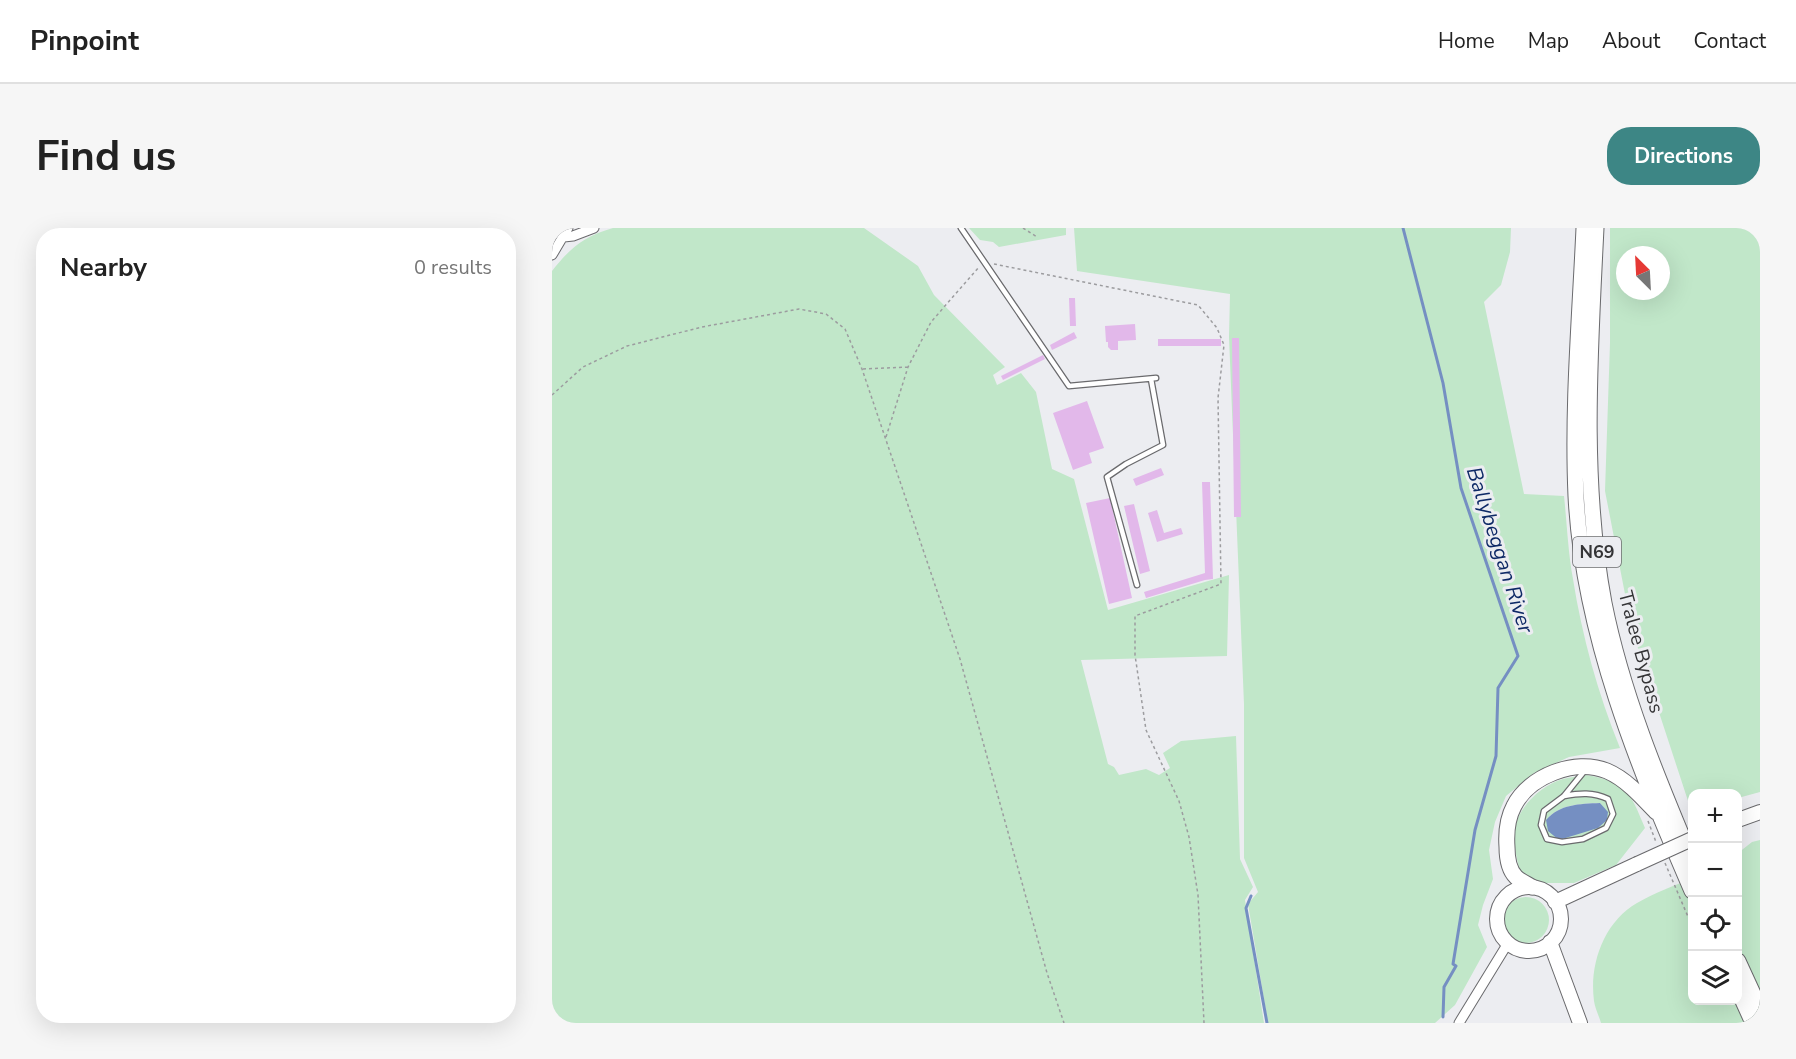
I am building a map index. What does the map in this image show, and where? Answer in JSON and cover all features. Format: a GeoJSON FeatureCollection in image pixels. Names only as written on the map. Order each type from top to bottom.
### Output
{"type":"FeatureCollection","features":[{"type":"Feature","properties":{"kind":"main road","name":"Tralee Bypass"},"geometry":{"type":"LineString","coordinates":[[1584,228],[1575,449],[1576,497],[1581,540],[1590,595],[1606,665],[1630,740],[1661,816]]}},
{"type":"Feature","properties":{"kind":"main road","name":"Tralee Bypass"},"geometry":{"type":"LineString","coordinates":[[1596,228],[1590,456],[1594,532],[1604,603],[1620,668],[1687,862]]}},
{"type":"Feature","properties":{"kind":"main road"},"geometry":{"type":"LineString","coordinates":[[1532,887],[1516,877],[1507,859],[1507,829],[1514,805],[1528,788],[1549,775],[1568,768],[1587,767],[1606,771],[1627,783],[1661,816]]}},
{"type":"Feature","properties":{"kind":"main road","name":"N69"},"geometry":{"type":"LineString","coordinates":[[1661,816],[1687,862]]}},
{"type":"Feature","properties":{"kind":"main road"},"geometry":{"type":"LineString","coordinates":[[1742,971],[1760,1009]]}},
{"type":"Feature","properties":{"kind":"main road"},"geometry":{"type":"LineString","coordinates":[[1742,1000],[1753,1023]]}},
{"type":"Feature","properties":{"kind":"street"},"geometry":{"type":"LineString","coordinates":[[552,255],[566,232],[573,236],[594,228]]}},
{"type":"Feature","properties":{"kind":"street"},"geometry":{"type":"LineString","coordinates":[[1742,818],[1760,812]]}},
{"type":"Feature","properties":{"kind":"street"},"geometry":{"type":"LineString","coordinates":[[1555,902],[1688,841]]}},
{"type":"Feature","properties":{"kind":"street"},"geometry":{"type":"LineString","coordinates":[[1532,887],[1541,890],[1555,902],[1560,918],[1559,927],[1550,942],[1534,950],[1516,948],[1508,943],[1498,927],[1499,907],[1504,898],[1512,892],[1532,887]]}},
{"type":"Feature","properties":{"kind":"street"},"geometry":{"type":"LineString","coordinates":[[1550,942],[1580,1023]]}},
{"type":"Feature","properties":{"kind":"street"},"geometry":{"type":"LineString","coordinates":[[1459,1023],[1508,943]]}},
{"type":"Feature","properties":{"kind":"lane"},"geometry":{"type":"LineString","coordinates":[[961,228],[1070,386],[1153,379],[1163,445],[1126,464],[1107,477],[1137,585]]}},
{"type":"Feature","properties":{"kind":"lane"},"geometry":{"type":"LineString","coordinates":[[1564,796],[1596,794],[1608,799],[1613,814],[1606,828],[1583,839],[1562,842],[1547,839],[1541,825],[1544,811],[1564,796],[1587,767]]}},
{"type":"Feature","properties":{"kind":"path"},"geometry":{"type":"LineString","coordinates":[[1023,228],[1037,237]]}},
{"type":"Feature","properties":{"kind":"path"},"geometry":{"type":"LineString","coordinates":[[552,395],[583,367],[627,346],[702,327],[799,309],[826,314],[845,329],[862,369],[960,659],[1038,940],[1064,1023]]}},
{"type":"Feature","properties":{"kind":"path"},"geometry":{"type":"LineString","coordinates":[[862,369],[908,366]]}},
{"type":"Feature","properties":{"kind":"green space"},"geometry":{"type":"Polygon","coordinates":[[[613,228],[864,228],[918,266],[934,295],[1005,367],[993,375],[997,385],[1021,373],[1036,392],[1052,469],[1074,479],[1108,610],[1229,575],[1227,656],[1081,660],[1108,764],[1114,767],[1119,775],[1146,769],[1159,775],[1170,768],[1163,753],[1181,741],[1236,736],[1240,859],[1253,887],[1245,900],[1264,1023],[552,1023],[552,271],[578,244],[613,228]]]}},
{"type":"Feature","properties":{"kind":"green space"},"geometry":{"type":"Polygon","coordinates":[[[969,228],[1066,228],[1066,235],[999,247],[993,242],[980,240],[969,228]]]}},
{"type":"Feature","properties":{"kind":"green space"},"geometry":{"type":"Polygon","coordinates":[[[1074,228],[1511,228],[1510,252],[1501,285],[1484,302],[1524,494],[1564,496],[1570,559],[1581,622],[1598,686],[1620,748],[1569,757],[1534,773],[1506,796],[1495,822],[1489,850],[1493,879],[1478,925],[1487,947],[1455,1005],[1435,1023],[1268,1023],[1248,904],[1258,892],[1244,858],[1244,704],[1229,337],[1230,294],[1077,271],[1074,228]]]}},
{"type":"Feature","properties":{"kind":"green space"},"geometry":{"type":"Polygon","coordinates":[[[1610,228],[1760,228],[1760,792],[1742,797],[1742,789],[1688,789],[1688,801],[1632,630],[1605,491],[1610,343],[1610,228]]]}},
{"type":"Feature","properties":{"kind":"green space"},"geometry":{"type":"Polygon","coordinates":[[[1586,775],[1619,785],[1631,797],[1645,828],[1616,865],[1574,883],[1542,883],[1520,873],[1514,832],[1522,811],[1533,797],[1547,786],[1563,779],[1586,775]],[[1600,803],[1577,805],[1557,811],[1546,820],[1607,812],[1600,803]]]}},
{"type":"Feature","properties":{"kind":"green space"},"geometry":{"type":"Polygon","coordinates":[[[1760,840],[1760,1023],[1601,1023],[1594,1001],[1594,973],[1601,945],[1608,933],[1625,911],[1637,903],[1688,880],[1688,1005],[1742,1005],[1742,850],[1752,842],[1760,840]]]}},
{"type":"Feature","properties":{"kind":"green space"},"geometry":{"type":"Polygon","coordinates":[[[1526,897],[1542,904],[1549,920],[1542,936],[1526,943],[1510,936],[1503,920],[1510,904],[1526,897]]]}},
{"type":"Feature","properties":{"kind":"water"},"geometry":{"type":"Polygon","coordinates":[[[1600,803],[1608,812],[1607,820],[1598,828],[1559,840],[1548,831],[1546,820],[1557,811],[1577,805],[1600,803]]]}},
{"type":"Feature","properties":{"kind":"building"},"geometry":{"type":"Polygon","coordinates":[[[1069,298],[1075,298],[1076,326],[1070,326],[1069,298]]]}},
{"type":"Feature","properties":{"kind":"building"},"geometry":{"type":"Polygon","coordinates":[[[1135,324],[1136,340],[1118,341],[1118,350],[1111,350],[1108,347],[1105,326],[1135,324]]]}},
{"type":"Feature","properties":{"kind":"building"},"geometry":{"type":"Polygon","coordinates":[[[1074,332],[1077,338],[1052,350],[1050,345],[1074,332]]]}},
{"type":"Feature","properties":{"kind":"building"},"geometry":{"type":"Polygon","coordinates":[[[1232,338],[1239,338],[1241,517],[1234,517],[1232,338]]]}},
{"type":"Feature","properties":{"kind":"building"},"geometry":{"type":"Polygon","coordinates":[[[1158,339],[1221,339],[1221,346],[1158,346],[1158,339]]]}},
{"type":"Feature","properties":{"kind":"building"},"geometry":{"type":"Polygon","coordinates":[[[1043,355],[1045,359],[1003,380],[1001,376],[1043,355]]]}},
{"type":"Feature","properties":{"kind":"building"},"geometry":{"type":"Polygon","coordinates":[[[1087,401],[1104,448],[1089,453],[1092,463],[1073,470],[1053,413],[1087,401]]]}},
{"type":"Feature","properties":{"kind":"building"},"geometry":{"type":"Polygon","coordinates":[[[1161,468],[1164,475],[1136,486],[1133,479],[1161,468]]]}},
{"type":"Feature","properties":{"kind":"building"},"geometry":{"type":"Polygon","coordinates":[[[1202,482],[1210,482],[1213,579],[1146,598],[1144,592],[1205,573],[1202,482]]]}},
{"type":"Feature","properties":{"kind":"building"},"geometry":{"type":"Polygon","coordinates":[[[1110,498],[1132,598],[1109,604],[1086,503],[1110,498]]]}},
{"type":"Feature","properties":{"kind":"building"},"geometry":{"type":"Polygon","coordinates":[[[1134,504],[1150,571],[1140,574],[1124,506],[1134,504]]]}},
{"type":"Feature","properties":{"kind":"building"},"geometry":{"type":"Polygon","coordinates":[[[1157,510],[1164,533],[1181,528],[1183,534],[1157,542],[1148,513],[1157,510]]]}},
{"type":"Feature","properties":{"kind":"waterway","name":"Ballybeggan River"},"geometry":{"type":"LineString","coordinates":[[1403,228],[1443,383],[1461,488],[1518,656],[1498,688],[1496,756],[1475,830],[1453,964],[1456,966],[1444,987],[1443,1017]]}},
{"type":"Feature","properties":{"kind":"waterway"},"geometry":{"type":"LineString","coordinates":[[1251,896],[1246,908],[1267,1023]]}}]}
